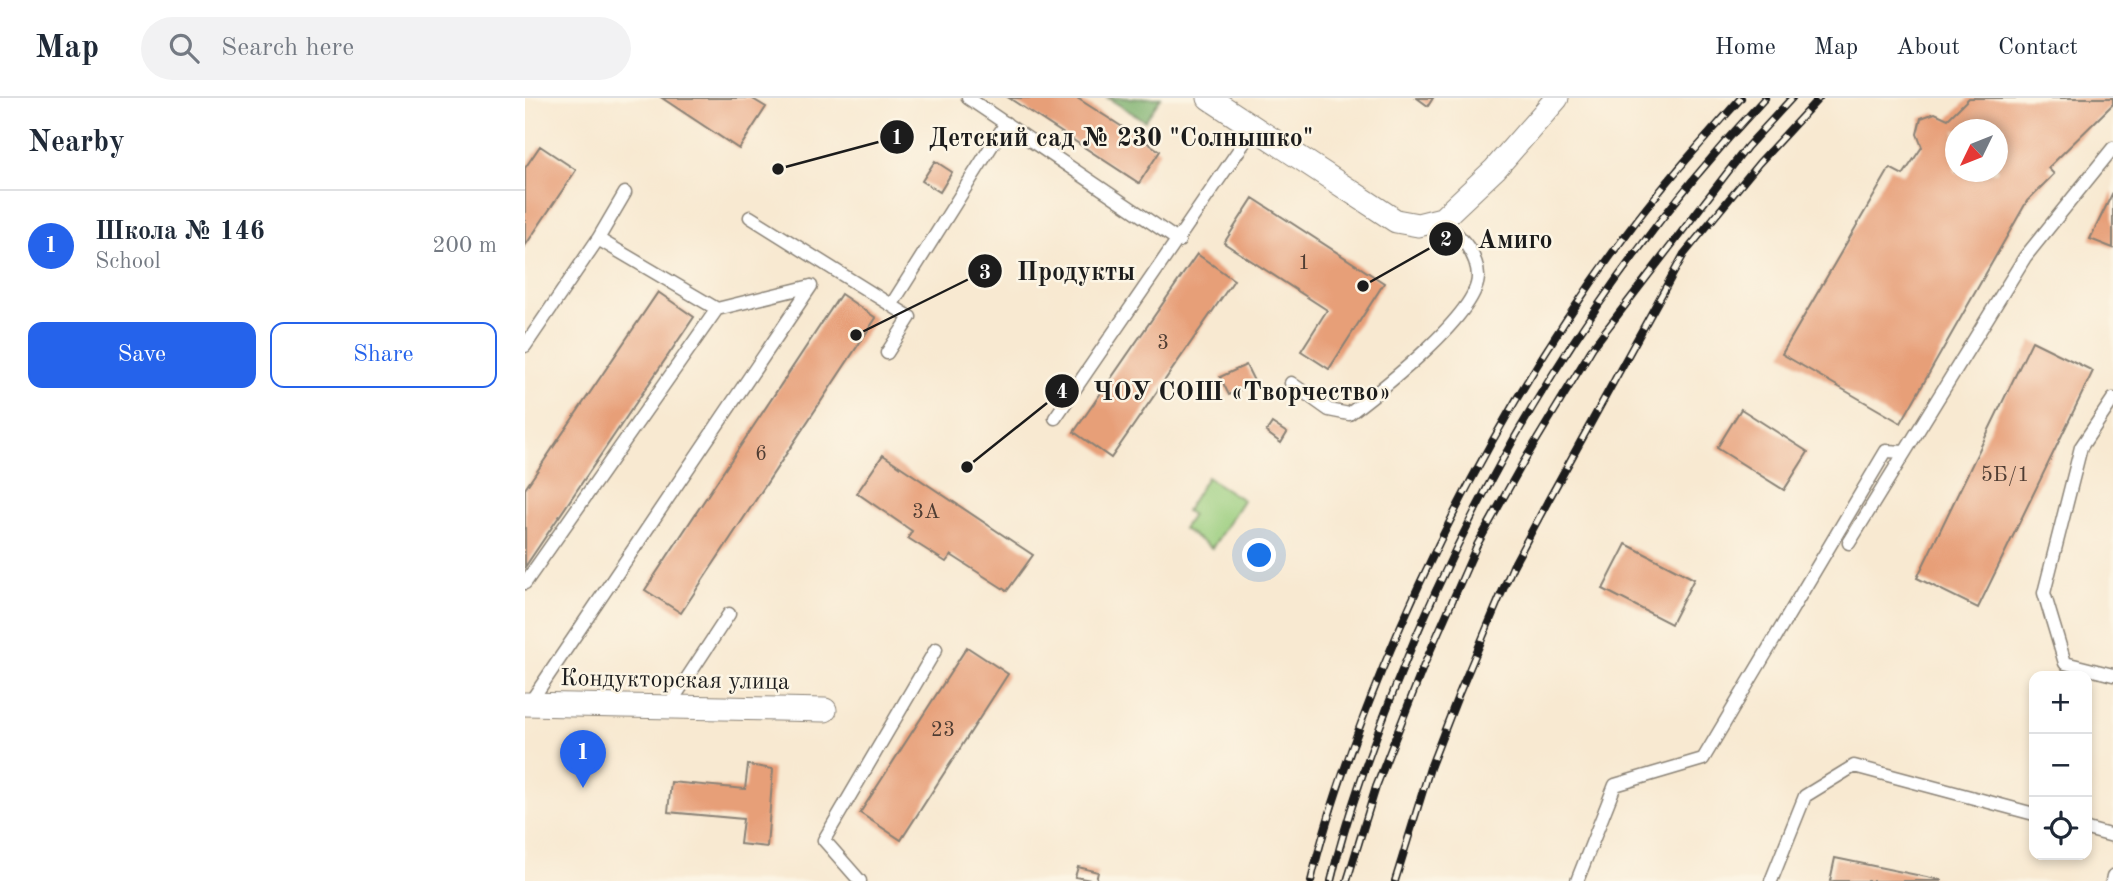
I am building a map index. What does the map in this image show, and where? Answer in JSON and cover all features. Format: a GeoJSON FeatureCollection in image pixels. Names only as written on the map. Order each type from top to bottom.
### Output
{"type":"FeatureCollection","features":[{"type":"Feature","properties":{"kind":"street"},"geometry":{"type":"LineString","coordinates":[[1209,98],[1395,220],[1418,225],[1442,219],[1495,169],[1557,98]]}},
{"type":"Feature","properties":{"kind":"street","name":"Кондукторская улица"},"geometry":{"type":"LineString","coordinates":[[527,704],[825,710]]}},
{"type":"Feature","properties":{"kind":"lane"},"geometry":{"type":"LineString","coordinates":[[968,98],[1178,241]]}},
{"type":"Feature","properties":{"kind":"lane"},"geometry":{"type":"LineString","coordinates":[[891,304],[1006,123]]}},
{"type":"Feature","properties":{"kind":"lane"},"geometry":{"type":"LineString","coordinates":[[1055,418],[1254,128]]}},
{"type":"Feature","properties":{"kind":"lane"},"geometry":{"type":"LineString","coordinates":[[1849,543],[2025,257],[2113,148]]}},
{"type":"Feature","properties":{"kind":"lane"},"geometry":{"type":"LineString","coordinates":[[525,346],[598,239],[625,193]]}},
{"type":"Feature","properties":{"kind":"lane"},"geometry":{"type":"LineString","coordinates":[[750,217],[910,317],[887,353]]}},
{"type":"Feature","properties":{"kind":"lane"},"geometry":{"type":"LineString","coordinates":[[1291,383],[1329,410],[1349,414],[1389,384],[1448,327],[1474,294],[1479,279],[1477,263],[1466,243],[1442,219]]}},
{"type":"Feature","properties":{"kind":"lane"},"geometry":{"type":"LineString","coordinates":[[598,239],[717,309]]}},
{"type":"Feature","properties":{"kind":"lane"},"geometry":{"type":"LineString","coordinates":[[525,583],[717,309],[811,286],[527,704]]}},
{"type":"Feature","properties":{"kind":"lane"},"geometry":{"type":"LineString","coordinates":[[2113,399],[2081,447],[2044,593],[2065,663],[2113,675]]}},
{"type":"Feature","properties":{"kind":"lane"},"geometry":{"type":"LineString","coordinates":[[1577,881],[1615,785],[1703,759],[1886,451],[1905,452]]}},
{"type":"Feature","properties":{"kind":"lane"},"geometry":{"type":"LineString","coordinates":[[668,707],[729,614]]}},
{"type":"Feature","properties":{"kind":"lane"},"geometry":{"type":"LineString","coordinates":[[860,881],[824,840],[936,649]]}},
{"type":"Feature","properties":{"kind":"lane"},"geometry":{"type":"LineString","coordinates":[[1771,881],[1805,796],[1854,765],[2029,813]]}},
{"type":"Feature","properties":{"kind":"lane"},"geometry":{"type":"LineString","coordinates":[[2092,830],[2113,836]]}},
{"type":"Feature","properties":{"kind":"green space"},"geometry":{"type":"Polygon","coordinates":[[[1108,98],[1161,98],[1145,121],[1108,98]]]}},
{"type":"Feature","properties":{"kind":"green space"},"geometry":{"type":"Polygon","coordinates":[[[1207,477],[1243,500],[1212,548],[1183,529],[1192,515],[1186,511],[1207,477]]]}},
{"type":"Feature","properties":{"kind":"building"},"geometry":{"type":"Polygon","coordinates":[[[662,98],[751,98],[766,107],[739,149],[662,98]]]}},
{"type":"Feature","properties":{"kind":"building"},"geometry":{"type":"Polygon","coordinates":[[[1009,98],[1077,98],[1160,151],[1139,183],[1009,98]]]}},
{"type":"Feature","properties":{"kind":"building"},"geometry":{"type":"Polygon","coordinates":[[[1417,98],[1433,98],[1428,106],[1417,98]]]}},
{"type":"Feature","properties":{"kind":"building"},"geometry":{"type":"Polygon","coordinates":[[[1969,98],[2113,98],[2113,104],[2048,168],[2054,174],[2027,201],[1901,423],[1782,354],[1890,168],[1903,175],[1922,147],[1917,134],[1921,118],[1935,113],[1948,119],[1969,98]]]}},
{"type":"Feature","properties":{"kind":"building"},"geometry":{"type":"Polygon","coordinates":[[[540,146],[576,170],[525,246],[525,168],[540,146]]]}},
{"type":"Feature","properties":{"kind":"building"},"geometry":{"type":"Polygon","coordinates":[[[935,161],[952,172],[940,192],[922,181],[935,161]]]}},
{"type":"Feature","properties":{"kind":"building"},"geometry":{"type":"Polygon","coordinates":[[[2113,192],[2113,248],[2090,239],[2113,192]]]}},
{"type":"Feature","properties":{"kind":"building"},"geometry":{"type":"Polygon","coordinates":[[[1253,198],[1384,283],[1329,369],[1301,351],[1327,310],[1224,243],[1253,198]]]}},
{"type":"Feature","properties":{"kind":"building"},"geometry":{"type":"Polygon","coordinates":[[[1197,254],[1234,280],[1111,458],[1074,432],[1197,254]]]}},
{"type":"Feature","properties":{"kind":"building"},"geometry":{"type":"Polygon","coordinates":[[[658,292],[694,317],[525,567],[525,489],[658,292]]]}},
{"type":"Feature","properties":{"kind":"building"},"geometry":{"type":"Polygon","coordinates":[[[841,294],[876,318],[681,613],[645,590],[841,294]]]}},
{"type":"Feature","properties":{"kind":"building"},"geometry":{"type":"Polygon","coordinates":[[[2032,341],[2093,371],[1978,608],[1917,578],[2032,341]]]}},
{"type":"Feature","properties":{"kind":"building"},"geometry":{"type":"Polygon","coordinates":[[[1246,365],[1255,383],[1229,395],[1220,377],[1246,365]]]}},
{"type":"Feature","properties":{"kind":"building"},"geometry":{"type":"Polygon","coordinates":[[[1741,409],[1808,452],[1784,490],[1717,448],[1741,409]]]}},
{"type":"Feature","properties":{"kind":"building"},"geometry":{"type":"Polygon","coordinates":[[[1272,423],[1287,433],[1281,443],[1266,432],[1272,423]]]}},
{"type":"Feature","properties":{"kind":"building"},"geometry":{"type":"Polygon","coordinates":[[[883,455],[1033,555],[1007,591],[951,555],[946,562],[908,538],[912,531],[857,493],[883,455]]]}},
{"type":"Feature","properties":{"kind":"building"},"geometry":{"type":"Polygon","coordinates":[[[1626,544],[1694,579],[1671,624],[1603,589],[1626,544]]]}},
{"type":"Feature","properties":{"kind":"building"},"geometry":{"type":"Polygon","coordinates":[[[967,647],[1008,674],[901,840],[860,813],[967,647]]]}},
{"type":"Feature","properties":{"kind":"building"},"geometry":{"type":"Polygon","coordinates":[[[748,765],[773,769],[767,847],[740,844],[743,819],[668,812],[671,782],[745,789],[748,765]]]}},
{"type":"Feature","properties":{"kind":"building"},"geometry":{"type":"Polygon","coordinates":[[[1835,858],[1941,880],[1941,881],[1830,881],[1835,858]]]}},
{"type":"Feature","properties":{"kind":"building"},"geometry":{"type":"Polygon","coordinates":[[[1078,867],[1098,872],[1096,881],[1075,877],[1078,867]]]}},
{"type":"Feature","properties":{"kind":"railway"},"geometry":{"type":"LineString","coordinates":[[1311,881],[1342,774],[1382,670],[1433,556],[1490,446],[1554,338],[1625,236],[1741,98]]}},
{"type":"Feature","properties":{"kind":"railway"},"geometry":{"type":"LineString","coordinates":[[1331,881],[1360,782],[1396,685],[1467,526],[1508,449],[1601,301],[1652,231],[1707,163],[1765,98]]}},
{"type":"Feature","properties":{"kind":"railway"},"geometry":{"type":"LineString","coordinates":[[1347,881],[1376,787],[1424,665],[1477,545],[1524,461],[1593,347],[1747,147],[1792,98]]}},
{"type":"Feature","properties":{"kind":"railway"},"geometry":{"type":"LineString","coordinates":[[1395,881],[1430,768],[1458,696],[1513,566],[1549,499],[1684,254],[1759,163],[1819,98]]}},
{"type":"Feature","properties":{"kind":"place","name":"Детский сад № 230 \"Солнышко\""},"geometry":{"type":"Point","coordinates":[778,169]}},
{"type":"Feature","properties":{"kind":"place","name":"Амиго"},"geometry":{"type":"Point","coordinates":[1363,286]}},
{"type":"Feature","properties":{"kind":"place","name":"Продукты"},"geometry":{"type":"Point","coordinates":[856,335]}},
{"type":"Feature","properties":{"kind":"place","name":"ЧОУ СОШ «Творчество»"},"geometry":{"type":"Point","coordinates":[967,467]}},
{"type":"Feature","properties":{"kind":"place","name":"Школа № 146"},"geometry":{"type":"Point","coordinates":[583,788]}}]}
